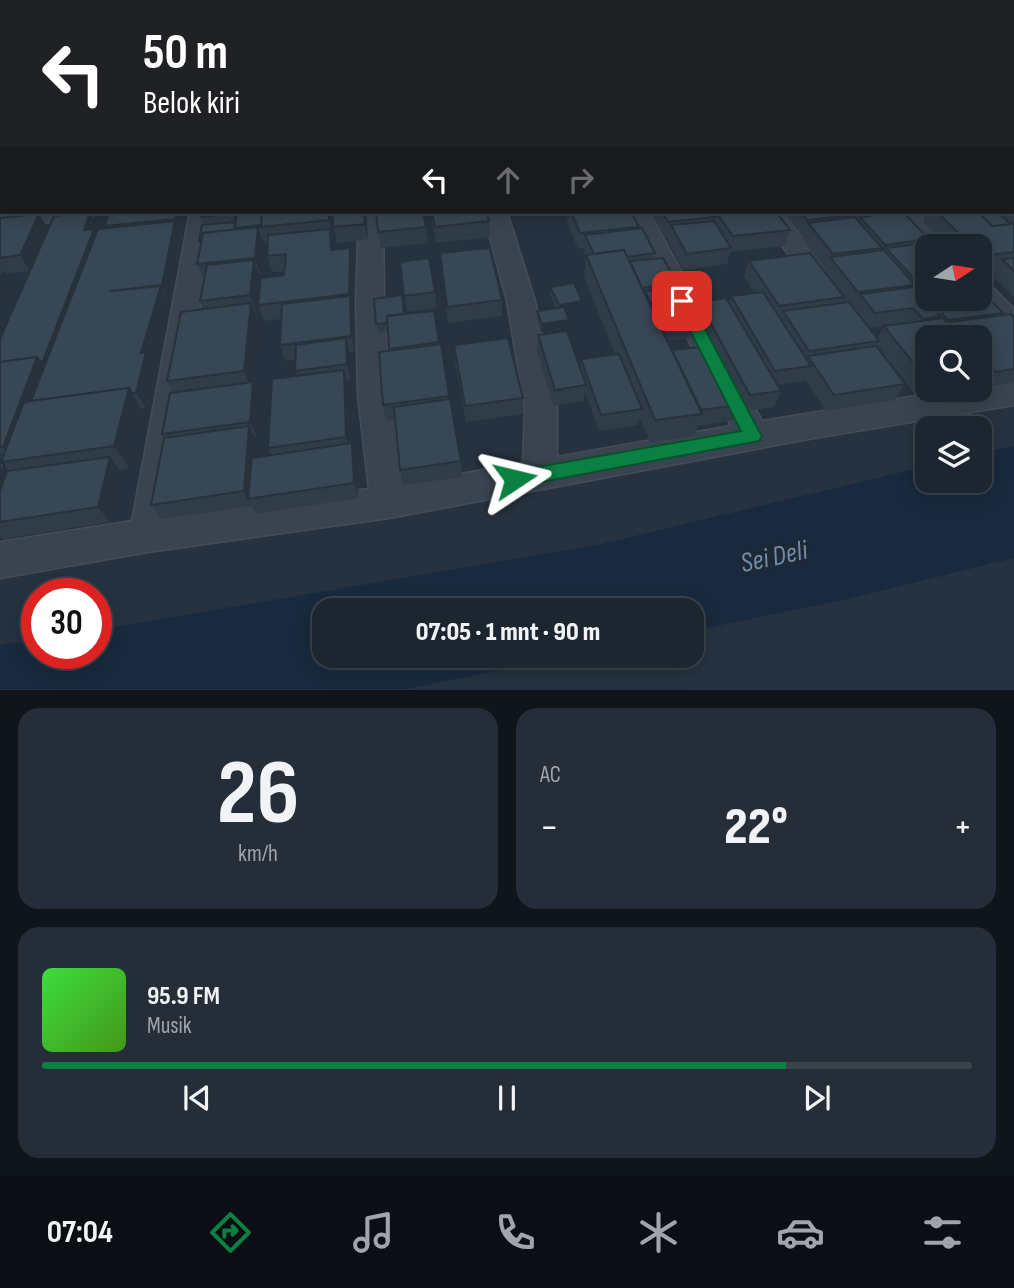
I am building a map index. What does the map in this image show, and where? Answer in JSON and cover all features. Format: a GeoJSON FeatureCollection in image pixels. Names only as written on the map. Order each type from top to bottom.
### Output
{"type":"FeatureCollection","features":[{"type":"Feature","properties":{"kind":"street"},"geometry":{"type":"LineString","coordinates":[[0,220],[34,214],[69,221]]}},
{"type":"Feature","properties":{"kind":"street"},"geometry":{"type":"LineString","coordinates":[[148,535],[202,214]]}},
{"type":"Feature","properties":{"kind":"street"},"geometry":{"type":"LineString","coordinates":[[371,214],[370,300],[374,396],[388,502]]}},
{"type":"Feature","properties":{"kind":"street"},"geometry":{"type":"LineString","coordinates":[[496,214],[521,301],[541,408],[540,474]]}},
{"type":"Feature","properties":{"kind":"street"},"geometry":{"type":"LineString","coordinates":[[638,214],[753,436]]}},
{"type":"Feature","properties":{"kind":"street"},"geometry":{"type":"LineString","coordinates":[[771,214],[843,310]]}},
{"type":"Feature","properties":{"kind":"street"},"geometry":{"type":"LineString","coordinates":[[907,214],[924,234]]}},
{"type":"Feature","properties":{"kind":"street"},"geometry":{"type":"LineString","coordinates":[[992,304],[1014,326]]}},
{"type":"Feature","properties":{"kind":"street"},"geometry":{"type":"LineString","coordinates":[[0,560],[148,535],[388,502],[753,436],[908,398],[1014,393]]}},
{"type":"Feature","properties":{"kind":"water","name":"Sei Deli"},"geometry":{"type":"Polygon","coordinates":[[[1014,446],[1014,558],[844,600],[704,628],[704,598],[312,598],[312,668],[511,668],[407,689],[0,689],[0,645],[21,642],[21,669],[112,669],[112,627],[597,545],[915,469],[915,493],[992,493],[992,451],[1014,446]]]}},
{"type":"Feature","properties":{"kind":"building"},"geometry":{"type":"Polygon","coordinates":[[[39,214],[20,255],[0,258],[0,218],[39,214]]]}},
{"type":"Feature","properties":{"kind":"building"},"geometry":{"type":"Polygon","coordinates":[[[89,214],[84,230],[94,229],[42,363],[37,357],[0,362],[0,339],[54,216],[89,214]]]}},
{"type":"Feature","properties":{"kind":"building"},"geometry":{"type":"Polygon","coordinates":[[[109,214],[176,214],[175,219],[104,226],[109,214]]]}},
{"type":"Feature","properties":{"kind":"building"},"geometry":{"type":"Polygon","coordinates":[[[202,214],[224,214],[201,217],[202,214]]]}},
{"type":"Feature","properties":{"kind":"building"},"geometry":{"type":"Polygon","coordinates":[[[237,214],[262,214],[261,225],[235,228],[237,214]]]}},
{"type":"Feature","properties":{"kind":"building"},"geometry":{"type":"Polygon","coordinates":[[[262,214],[329,214],[329,220],[261,227],[262,214]]]}},
{"type":"Feature","properties":{"kind":"building"},"geometry":{"type":"Polygon","coordinates":[[[333,214],[364,214],[365,224],[333,227],[333,214]]]}},
{"type":"Feature","properties":{"kind":"building"},"geometry":{"type":"Polygon","coordinates":[[[376,214],[423,214],[426,227],[378,232],[376,214]]]}},
{"type":"Feature","properties":{"kind":"building"},"geometry":{"type":"Polygon","coordinates":[[[432,214],[487,214],[489,221],[435,227],[432,214]]]}},
{"type":"Feature","properties":{"kind":"building"},"geometry":{"type":"Polygon","coordinates":[[[572,214],[632,214],[639,227],[580,233],[572,214]]]}},
{"type":"Feature","properties":{"kind":"building"},"geometry":{"type":"Polygon","coordinates":[[[663,214],[713,214],[715,217],[668,222],[663,214]]]}},
{"type":"Feature","properties":{"kind":"building"},"geometry":{"type":"Polygon","coordinates":[[[717,214],[778,214],[790,230],[733,236],[717,214]]]}},
{"type":"Feature","properties":{"kind":"building"},"geometry":{"type":"Polygon","coordinates":[[[802,214],[855,215],[807,220],[802,214]]]}},
{"type":"Feature","properties":{"kind":"building"},"geometry":{"type":"Polygon","coordinates":[[[905,214],[924,234],[915,234],[915,241],[885,245],[860,217],[905,214]]]}},
{"type":"Feature","properties":{"kind":"building"},"geometry":{"type":"Polygon","coordinates":[[[939,214],[979,214],[993,226],[1014,223],[1014,252],[992,255],[992,234],[960,234],[939,214]]]}},
{"type":"Feature","properties":{"kind":"building"},"geometry":{"type":"Polygon","coordinates":[[[979,214],[999,214],[1011,224],[993,226],[979,214]]]}},
{"type":"Feature","properties":{"kind":"building"},"geometry":{"type":"Polygon","coordinates":[[[855,217],[882,248],[833,254],[808,223],[855,217]]]}},
{"type":"Feature","properties":{"kind":"building"},"geometry":{"type":"Polygon","coordinates":[[[175,221],[162,285],[110,291],[161,286],[141,353],[146,352],[136,393],[132,393],[129,388],[31,401],[98,229],[175,221]]]}},
{"type":"Feature","properties":{"kind":"building"},"geometry":{"type":"Polygon","coordinates":[[[714,221],[731,248],[687,254],[671,225],[714,221]]]}},
{"type":"Feature","properties":{"kind":"building"},"geometry":{"type":"Polygon","coordinates":[[[235,222],[234,230],[203,233],[199,241],[202,225],[235,222]]]}},
{"type":"Feature","properties":{"kind":"building"},"geometry":{"type":"Polygon","coordinates":[[[258,227],[255,258],[197,264],[203,233],[258,227]]]}},
{"type":"Feature","properties":{"kind":"building"},"geometry":{"type":"Polygon","coordinates":[[[642,228],[655,253],[627,257],[624,250],[594,254],[585,235],[642,228]]]}},
{"type":"Feature","properties":{"kind":"building"},"geometry":{"type":"Polygon","coordinates":[[[330,229],[331,250],[350,248],[349,294],[258,305],[261,278],[284,275],[286,254],[267,256],[268,235],[330,229]]]}},
{"type":"Feature","properties":{"kind":"building"},"geometry":{"type":"Polygon","coordinates":[[[915,244],[915,280],[886,248],[915,244]]]}},
{"type":"Feature","properties":{"kind":"building"},"geometry":{"type":"Polygon","coordinates":[[[490,248],[502,300],[447,307],[440,253],[490,248]]]}},
{"type":"Feature","properties":{"kind":"building"},"geometry":{"type":"Polygon","coordinates":[[[624,250],[702,414],[655,420],[586,255],[624,250]]]}},
{"type":"Feature","properties":{"kind":"building"},"geometry":{"type":"Polygon","coordinates":[[[884,250],[915,285],[858,292],[830,257],[884,250]]]}},
{"type":"Feature","properties":{"kind":"building"},"geometry":{"type":"Polygon","coordinates":[[[810,253],[844,297],[779,306],[749,261],[810,253]]]}},
{"type":"Feature","properties":{"kind":"building"},"geometry":{"type":"Polygon","coordinates":[[[429,258],[435,292],[404,296],[400,262],[429,258]]]}},
{"type":"Feature","properties":{"kind":"building"},"geometry":{"type":"Polygon","coordinates":[[[663,258],[677,283],[642,288],[630,261],[663,258]]]}},
{"type":"Feature","properties":{"kind":"building"},"geometry":{"type":"Polygon","coordinates":[[[1014,258],[1014,271],[1002,259],[1014,258]]]}},
{"type":"Feature","properties":{"kind":"building"},"geometry":{"type":"Polygon","coordinates":[[[254,260],[250,295],[200,301],[207,265],[254,260]]]}},
{"type":"Feature","properties":{"kind":"building"},"geometry":{"type":"Polygon","coordinates":[[[574,283],[582,301],[559,305],[550,287],[574,283]]]}},
{"type":"Feature","properties":{"kind":"building"},"geometry":{"type":"Polygon","coordinates":[[[915,287],[915,310],[913,308],[875,313],[860,294],[915,287]]]}},
{"type":"Feature","properties":{"kind":"building"},"geometry":{"type":"Polygon","coordinates":[[[674,288],[692,322],[662,327],[645,291],[674,288]]]}},
{"type":"Feature","properties":{"kind":"building"},"geometry":{"type":"Polygon","coordinates":[[[763,292],[811,366],[775,371],[731,296],[763,292]]]}},
{"type":"Feature","properties":{"kind":"building"},"geometry":{"type":"Polygon","coordinates":[[[402,295],[404,314],[387,316],[387,323],[376,324],[374,299],[402,295]]]}},
{"type":"Feature","properties":{"kind":"building"},"geometry":{"type":"Polygon","coordinates":[[[350,296],[351,336],[280,345],[282,304],[350,296]]]}},
{"type":"Feature","properties":{"kind":"building"},"geometry":{"type":"Polygon","coordinates":[[[726,298],[781,391],[750,395],[699,302],[726,298]]]}},
{"type":"Feature","properties":{"kind":"building"},"geometry":{"type":"Polygon","coordinates":[[[849,302],[879,341],[809,351],[783,311],[849,302]]]}},
{"type":"Feature","properties":{"kind":"building"},"geometry":{"type":"Polygon","coordinates":[[[992,302],[1003,313],[948,320],[941,312],[992,312],[992,302]]]}},
{"type":"Feature","properties":{"kind":"building"},"geometry":{"type":"Polygon","coordinates":[[[251,303],[244,371],[167,381],[181,312],[251,303]]]}},
{"type":"Feature","properties":{"kind":"building"},"geometry":{"type":"Polygon","coordinates":[[[564,307],[569,320],[542,324],[537,311],[564,307]]]}},
{"type":"Feature","properties":{"kind":"building"},"geometry":{"type":"Polygon","coordinates":[[[434,311],[439,342],[389,349],[387,316],[434,311]]]}},
{"type":"Feature","properties":{"kind":"building"},"geometry":{"type":"Polygon","coordinates":[[[917,312],[937,312],[940,316],[923,319],[917,312]]]}},
{"type":"Feature","properties":{"kind":"building"},"geometry":{"type":"Polygon","coordinates":[[[1011,314],[1014,317],[1014,369],[995,372],[992,369],[992,325],[953,325],[950,322],[1011,314]]]}},
{"type":"Feature","properties":{"kind":"building"},"geometry":{"type":"Polygon","coordinates":[[[943,318],[949,325],[915,325],[915,365],[884,326],[943,318]]]}},
{"type":"Feature","properties":{"kind":"building"},"geometry":{"type":"Polygon","coordinates":[[[567,331],[586,385],[555,390],[538,335],[567,331]]]}},
{"type":"Feature","properties":{"kind":"building"},"geometry":{"type":"Polygon","coordinates":[[[346,338],[347,364],[295,371],[296,345],[346,338]]]}},
{"type":"Feature","properties":{"kind":"building"},"geometry":{"type":"Polygon","coordinates":[[[508,338],[523,398],[465,406],[454,345],[508,338]]]}},
{"type":"Feature","properties":{"kind":"building"},"geometry":{"type":"Polygon","coordinates":[[[441,344],[449,396],[383,405],[379,352],[441,344]]]}},
{"type":"Feature","properties":{"kind":"building"},"geometry":{"type":"Polygon","coordinates":[[[708,346],[739,405],[701,410],[672,350],[708,346]]]}},
{"type":"Feature","properties":{"kind":"building"},"geometry":{"type":"Polygon","coordinates":[[[876,346],[905,384],[834,395],[808,356],[876,346]]]}},
{"type":"Feature","properties":{"kind":"building"},"geometry":{"type":"Polygon","coordinates":[[[619,354],[642,409],[601,415],[581,359],[619,354]]]}},
{"type":"Feature","properties":{"kind":"building"},"geometry":{"type":"Polygon","coordinates":[[[37,357],[3,447],[0,447],[0,362],[37,357]]]}},
{"type":"Feature","properties":{"kind":"building"},"geometry":{"type":"Polygon","coordinates":[[[344,370],[346,437],[268,448],[272,379],[344,370]]]}},
{"type":"Feature","properties":{"kind":"building"},"geometry":{"type":"Polygon","coordinates":[[[253,382],[250,422],[162,434],[170,393],[253,382]]]}},
{"type":"Feature","properties":{"kind":"building"},"geometry":{"type":"Polygon","coordinates":[[[129,388],[114,446],[1,462],[24,402],[129,388]]]}},
{"type":"Feature","properties":{"kind":"building"},"geometry":{"type":"Polygon","coordinates":[[[450,399],[461,461],[400,470],[394,407],[450,399]]]}},
{"type":"Feature","properties":{"kind":"building"},"geometry":{"type":"Polygon","coordinates":[[[249,426],[244,491],[151,505],[164,438],[249,426]]]}},
{"type":"Feature","properties":{"kind":"building"},"geometry":{"type":"Polygon","coordinates":[[[352,443],[354,483],[248,499],[252,458],[352,443]]]}},
{"type":"Feature","properties":{"kind":"building"},"geometry":{"type":"Polygon","coordinates":[[[0,455],[4,455],[1,462],[4,465],[0,476],[0,455]]]}},
{"type":"Feature","properties":{"kind":"building"},"geometry":{"type":"Polygon","coordinates":[[[110,457],[98,507],[0,522],[0,491],[7,471],[110,457]]]}},
{"type":"Feature","properties":{"kind":"route"},"geometry":{"type":"LineString","coordinates":[[515,479],[753,436],[682,301]]}}]}
